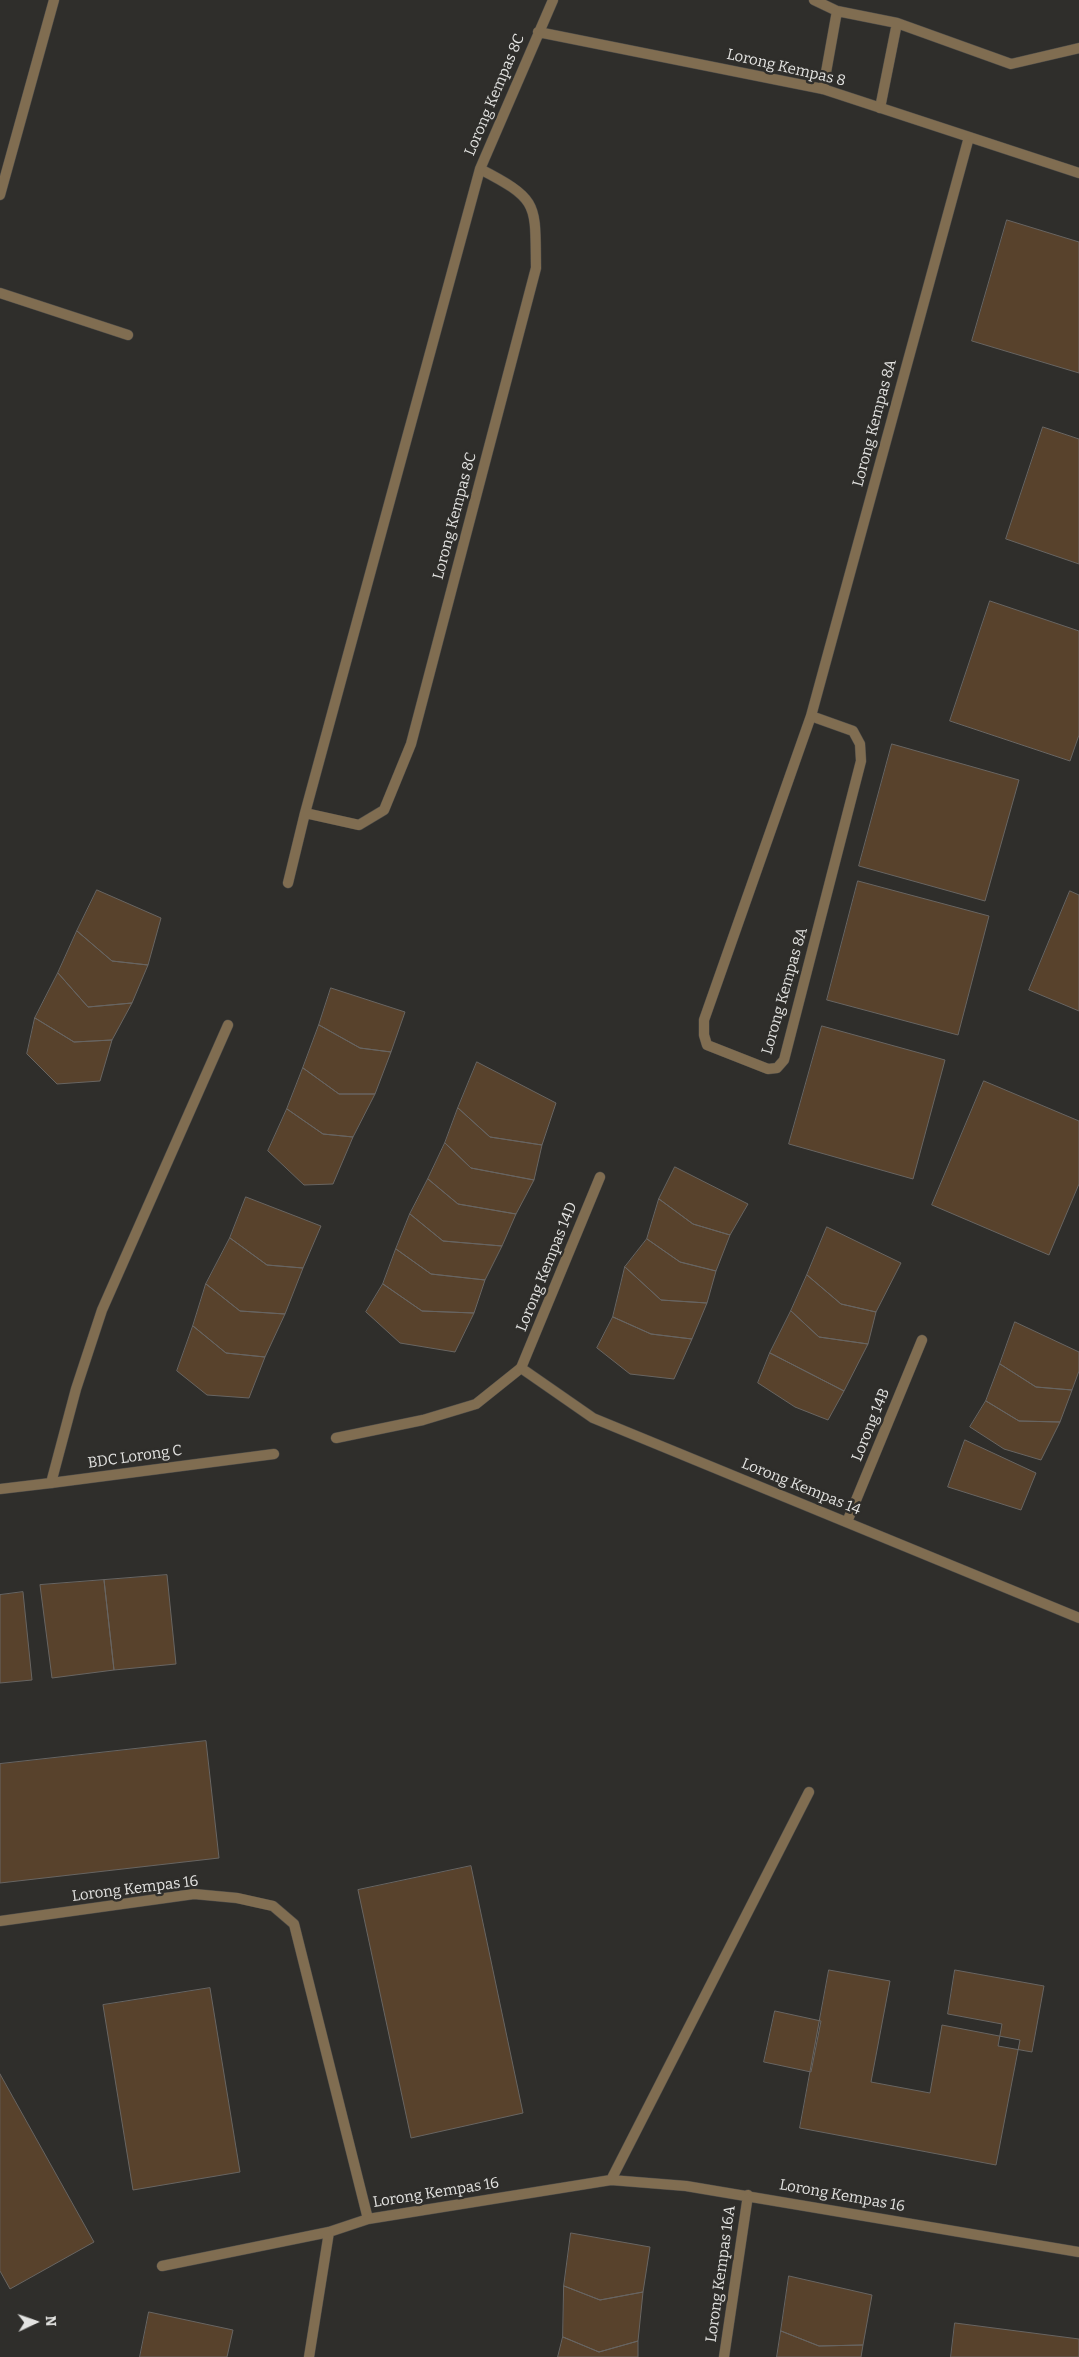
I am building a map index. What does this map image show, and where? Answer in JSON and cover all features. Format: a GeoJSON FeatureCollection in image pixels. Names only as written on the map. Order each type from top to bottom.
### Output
{"type":"FeatureCollection","features":[{"type":"Feature","properties":{"kind":"street"},"geometry":{"type":"LineString","coordinates":[[0,195],[54,0]]}},
{"type":"Feature","properties":{"kind":"street","name":"Lorong Kempas 8C"},"geometry":{"type":"LineString","coordinates":[[288,883],[305,813],[480,169],[553,0]]}},
{"type":"Feature","properties":{"kind":"street"},"geometry":{"type":"LineString","coordinates":[[814,0],[837,11],[898,23],[1011,64],[1079,48]]}},
{"type":"Feature","properties":{"kind":"street"},"geometry":{"type":"LineString","coordinates":[[823,89],[837,11]]}},
{"type":"Feature","properties":{"kind":"street"},"geometry":{"type":"LineString","coordinates":[[880,108],[898,23]]}},
{"type":"Feature","properties":{"kind":"street","name":"Lorong Kempas 8"},"geometry":{"type":"LineString","coordinates":[[538,32],[823,89],[1079,173]]}},
{"type":"Feature","properties":{"kind":"street","name":"Lorong Kempas 8A"},"geometry":{"type":"LineString","coordinates":[[811,716],[853,731],[860,744],[860,761],[784,1060],[777,1068],[768,1069],[707,1045],[704,1035],[704,1020],[811,716],[969,137]]}},
{"type":"Feature","properties":{"kind":"street","name":"Lorong Kempas 8C"},"geometry":{"type":"LineString","coordinates":[[305,813],[359,825],[384,810],[411,744],[536,268],[535,215],[526,197],[480,169]]}},
{"type":"Feature","properties":{"kind":"street"},"geometry":{"type":"LineString","coordinates":[[0,294],[128,335]]}},
{"type":"Feature","properties":{"kind":"street"},"geometry":{"type":"LineString","coordinates":[[52,1483],[76,1389],[102,1310],[228,1025]]}},
{"type":"Feature","properties":{"kind":"street","name":"Lorong Kempas 14D"},"geometry":{"type":"LineString","coordinates":[[521,1368],[600,1177]]}},
{"type":"Feature","properties":{"kind":"street","name":"Lorong 14B"},"geometry":{"type":"LineString","coordinates":[[848,1522],[922,1340]]}},
{"type":"Feature","properties":{"kind":"street"},"geometry":{"type":"LineString","coordinates":[[336,1438],[423,1420],[476,1404],[521,1368]]}},
{"type":"Feature","properties":{"kind":"street","name":"Lorong Kempas 14"},"geometry":{"type":"LineString","coordinates":[[521,1368],[593,1418],[1079,1618]]}},
{"type":"Feature","properties":{"kind":"street","name":"BDC Lorong C"},"geometry":{"type":"LineString","coordinates":[[0,1489],[274,1454]]}},
{"type":"Feature","properties":{"kind":"street"},"geometry":{"type":"LineString","coordinates":[[611,2180],[809,1792]]}},
{"type":"Feature","properties":{"kind":"street","name":"Lorong Kempas 16"},"geometry":{"type":"LineString","coordinates":[[0,1921],[194,1894],[237,1898],[273,1906],[294,1924],[368,2218],[611,2180],[686,2186],[748,2195],[1079,2252]]}},
{"type":"Feature","properties":{"kind":"street","name":"Lorong Kempas 16A"},"geometry":{"type":"LineString","coordinates":[[724,2357],[748,2195]]}},
{"type":"Feature","properties":{"kind":"street"},"geometry":{"type":"LineString","coordinates":[[162,2266],[329,2232],[368,2218]]}},
{"type":"Feature","properties":{"kind":"street"},"geometry":{"type":"LineString","coordinates":[[309,2357],[329,2232]]}},
{"type":"Feature","properties":{"kind":"building"},"geometry":{"type":"Polygon","coordinates":[[[1007,220],[1079,242],[1079,373],[972,341],[1007,220]]]}},
{"type":"Feature","properties":{"kind":"building"},"geometry":{"type":"Polygon","coordinates":[[[1043,427],[1079,439],[1079,564],[1006,539],[1043,427]]]}},
{"type":"Feature","properties":{"kind":"building"},"geometry":{"type":"Polygon","coordinates":[[[990,601],[1079,631],[1079,735],[1070,761],[950,721],[990,601]]]}},
{"type":"Feature","properties":{"kind":"building"},"geometry":{"type":"Polygon","coordinates":[[[892,744],[1019,780],[985,901],[859,866],[892,744]]]}},
{"type":"Feature","properties":{"kind":"building"},"geometry":{"type":"Polygon","coordinates":[[[858,881],[989,916],[958,1035],[827,1000],[858,881]]]}},
{"type":"Feature","properties":{"kind":"building"},"geometry":{"type":"Polygon","coordinates":[[[97,890],[161,918],[148,965],[112,961],[77,931],[97,890]]]}},
{"type":"Feature","properties":{"kind":"building"},"geometry":{"type":"Polygon","coordinates":[[[1070,891],[1079,895],[1079,1011],[1029,990],[1070,891]]]}},
{"type":"Feature","properties":{"kind":"building"},"geometry":{"type":"Polygon","coordinates":[[[77,931],[112,961],[148,965],[132,1003],[88,1007],[58,973],[77,931]]]}},
{"type":"Feature","properties":{"kind":"building"},"geometry":{"type":"Polygon","coordinates":[[[58,973],[88,1007],[132,1003],[112,1040],[74,1042],[35,1018],[58,973]]]}},
{"type":"Feature","properties":{"kind":"building"},"geometry":{"type":"Polygon","coordinates":[[[331,988],[405,1012],[391,1052],[360,1048],[319,1025],[331,988]]]}},
{"type":"Feature","properties":{"kind":"building"},"geometry":{"type":"Polygon","coordinates":[[[35,1018],[74,1042],[112,1040],[100,1081],[57,1084],[27,1054],[35,1018]]]}},
{"type":"Feature","properties":{"kind":"building"},"geometry":{"type":"Polygon","coordinates":[[[319,1025],[360,1048],[391,1052],[375,1094],[339,1094],[303,1068],[319,1025]]]}},
{"type":"Feature","properties":{"kind":"building"},"geometry":{"type":"Polygon","coordinates":[[[822,1026],[945,1060],[913,1179],[789,1144],[822,1026]]]}},
{"type":"Feature","properties":{"kind":"building"},"geometry":{"type":"Polygon","coordinates":[[[477,1062],[556,1103],[542,1145],[490,1137],[458,1108],[477,1062]]]}},
{"type":"Feature","properties":{"kind":"building"},"geometry":{"type":"Polygon","coordinates":[[[303,1068],[339,1094],[375,1094],[353,1137],[323,1134],[287,1109],[303,1068]]]}},
{"type":"Feature","properties":{"kind":"building"},"geometry":{"type":"Polygon","coordinates":[[[984,1081],[1079,1121],[1079,1184],[1049,1255],[932,1205],[984,1081]]]}},
{"type":"Feature","properties":{"kind":"building"},"geometry":{"type":"Polygon","coordinates":[[[458,1108],[490,1137],[542,1145],[534,1180],[471,1168],[445,1143],[458,1108]]]}},
{"type":"Feature","properties":{"kind":"building"},"geometry":{"type":"Polygon","coordinates":[[[287,1109],[323,1134],[353,1137],[333,1184],[304,1185],[268,1151],[287,1109]]]}},
{"type":"Feature","properties":{"kind":"building"},"geometry":{"type":"Polygon","coordinates":[[[445,1143],[471,1168],[534,1180],[516,1214],[458,1204],[428,1179],[445,1143]]]}},
{"type":"Feature","properties":{"kind":"building"},"geometry":{"type":"Polygon","coordinates":[[[675,1167],[748,1204],[730,1235],[693,1224],[659,1199],[675,1167]]]}},
{"type":"Feature","properties":{"kind":"building"},"geometry":{"type":"Polygon","coordinates":[[[428,1179],[458,1204],[516,1214],[502,1246],[443,1241],[410,1214],[428,1179]]]}},
{"type":"Feature","properties":{"kind":"building"},"geometry":{"type":"Polygon","coordinates":[[[246,1197],[321,1226],[303,1268],[267,1265],[230,1238],[246,1197]]]}},
{"type":"Feature","properties":{"kind":"building"},"geometry":{"type":"Polygon","coordinates":[[[659,1199],[693,1224],[730,1235],[716,1271],[680,1262],[647,1239],[659,1199]]]}},
{"type":"Feature","properties":{"kind":"building"},"geometry":{"type":"Polygon","coordinates":[[[410,1214],[443,1241],[502,1246],[485,1280],[431,1274],[396,1249],[410,1214]]]}},
{"type":"Feature","properties":{"kind":"building"},"geometry":{"type":"Polygon","coordinates":[[[827,1227],[901,1263],[876,1312],[841,1304],[807,1275],[827,1227]]]}},
{"type":"Feature","properties":{"kind":"building"},"geometry":{"type":"Polygon","coordinates":[[[230,1238],[267,1265],[303,1268],[285,1314],[240,1311],[206,1284],[230,1238]]]}},
{"type":"Feature","properties":{"kind":"building"},"geometry":{"type":"Polygon","coordinates":[[[647,1239],[680,1262],[716,1271],[707,1303],[661,1300],[625,1267],[647,1239]]]}},
{"type":"Feature","properties":{"kind":"building"},"geometry":{"type":"Polygon","coordinates":[[[396,1249],[431,1274],[485,1280],[474,1313],[422,1311],[383,1284],[396,1249]]]}},
{"type":"Feature","properties":{"kind":"building"},"geometry":{"type":"Polygon","coordinates":[[[625,1267],[661,1300],[707,1303],[692,1339],[651,1334],[613,1317],[625,1267]]]}},
{"type":"Feature","properties":{"kind":"building"},"geometry":{"type":"Polygon","coordinates":[[[807,1275],[841,1304],[876,1312],[868,1344],[819,1337],[791,1311],[807,1275]]]}},
{"type":"Feature","properties":{"kind":"building"},"geometry":{"type":"Polygon","coordinates":[[[206,1284],[240,1311],[285,1314],[265,1357],[226,1353],[193,1326],[206,1284]]]}},
{"type":"Feature","properties":{"kind":"building"},"geometry":{"type":"Polygon","coordinates":[[[383,1284],[422,1311],[474,1313],[455,1352],[400,1343],[366,1312],[383,1284]]]}},
{"type":"Feature","properties":{"kind":"building"},"geometry":{"type":"Polygon","coordinates":[[[791,1311],[819,1337],[868,1344],[844,1391],[770,1353],[791,1311]]]}},
{"type":"Feature","properties":{"kind":"building"},"geometry":{"type":"Polygon","coordinates":[[[613,1317],[651,1334],[692,1339],[674,1379],[630,1374],[597,1348],[613,1317]]]}},
{"type":"Feature","properties":{"kind":"building"},"geometry":{"type":"Polygon","coordinates":[[[1015,1322],[1079,1352],[1079,1371],[1072,1390],[1036,1387],[1000,1364],[1015,1322]]]}},
{"type":"Feature","properties":{"kind":"building"},"geometry":{"type":"Polygon","coordinates":[[[193,1326],[226,1353],[265,1357],[249,1398],[207,1395],[177,1371],[193,1326]]]}},
{"type":"Feature","properties":{"kind":"building"},"geometry":{"type":"Polygon","coordinates":[[[770,1353],[844,1391],[828,1420],[795,1407],[758,1383],[770,1353]]]}},
{"type":"Feature","properties":{"kind":"building"},"geometry":{"type":"Polygon","coordinates":[[[1000,1364],[1036,1387],[1072,1390],[1060,1422],[1019,1421],[986,1401],[1000,1364]]]}},
{"type":"Feature","properties":{"kind":"building"},"geometry":{"type":"Polygon","coordinates":[[[986,1401],[1019,1421],[1060,1422],[1041,1460],[1004,1449],[970,1427],[986,1401]]]}},
{"type":"Feature","properties":{"kind":"building"},"geometry":{"type":"Polygon","coordinates":[[[965,1440],[1036,1473],[1021,1510],[948,1487],[965,1440]]]}},
{"type":"Feature","properties":{"kind":"building"},"geometry":{"type":"Polygon","coordinates":[[[167,1575],[176,1664],[114,1670],[104,1580],[167,1575]]]}},
{"type":"Feature","properties":{"kind":"building"},"geometry":{"type":"Polygon","coordinates":[[[104,1580],[114,1670],[52,1678],[40,1585],[104,1580]]]}},
{"type":"Feature","properties":{"kind":"building"},"geometry":{"type":"Polygon","coordinates":[[[23,1592],[32,1680],[0,1683],[0,1595],[23,1592]]]}},
{"type":"Feature","properties":{"kind":"building"},"geometry":{"type":"Polygon","coordinates":[[[206,1741],[219,1858],[0,1883],[0,1764],[206,1741]]]}},
{"type":"Feature","properties":{"kind":"building"},"geometry":{"type":"Polygon","coordinates":[[[471,1866],[523,2113],[411,2138],[358,1890],[471,1866]]]}},
{"type":"Feature","properties":{"kind":"building"},"geometry":{"type":"Polygon","coordinates":[[[829,1970],[890,1981],[871,2082],[930,2093],[942,2025],[1020,2040],[996,2165],[800,2128],[829,1970]]]}},
{"type":"Feature","properties":{"kind":"building"},"geometry":{"type":"Polygon","coordinates":[[[955,1970],[1044,1986],[1032,2052],[998,2046],[1002,2024],[948,2014],[955,1970]]]}},
{"type":"Feature","properties":{"kind":"building"},"geometry":{"type":"Polygon","coordinates":[[[210,1988],[240,2172],[133,2190],[103,2005],[210,1988]]]}},
{"type":"Feature","properties":{"kind":"building"},"geometry":{"type":"Polygon","coordinates":[[[775,2011],[821,2021],[811,2072],[764,2062],[775,2011]]]}},
{"type":"Feature","properties":{"kind":"building"},"geometry":{"type":"Polygon","coordinates":[[[0,2074],[94,2242],[10,2289],[0,2271],[0,2074]]]}},
{"type":"Feature","properties":{"kind":"building"},"geometry":{"type":"Polygon","coordinates":[[[571,2233],[650,2247],[643,2292],[600,2300],[564,2286],[571,2233]]]}},
{"type":"Feature","properties":{"kind":"building"},"geometry":{"type":"Polygon","coordinates":[[[789,2276],[872,2295],[863,2345],[819,2346],[781,2331],[789,2276]]]}},
{"type":"Feature","properties":{"kind":"building"},"geometry":{"type":"Polygon","coordinates":[[[564,2286],[600,2300],[643,2292],[638,2341],[599,2352],[563,2337],[564,2286]]]}},
{"type":"Feature","properties":{"kind":"building"},"geometry":{"type":"Polygon","coordinates":[[[149,2312],[233,2330],[227,2357],[140,2357],[149,2312]]]}},
{"type":"Feature","properties":{"kind":"building"},"geometry":{"type":"Polygon","coordinates":[[[955,2323],[1079,2339],[1079,2357],[951,2357],[955,2323]]]}},
{"type":"Feature","properties":{"kind":"building"},"geometry":{"type":"Polygon","coordinates":[[[781,2331],[819,2346],[863,2345],[861,2357],[777,2357],[781,2331]]]}},
{"type":"Feature","properties":{"kind":"building"},"geometry":{"type":"Polygon","coordinates":[[[563,2337],[599,2352],[638,2341],[638,2357],[558,2357],[563,2337]]]}}]}
